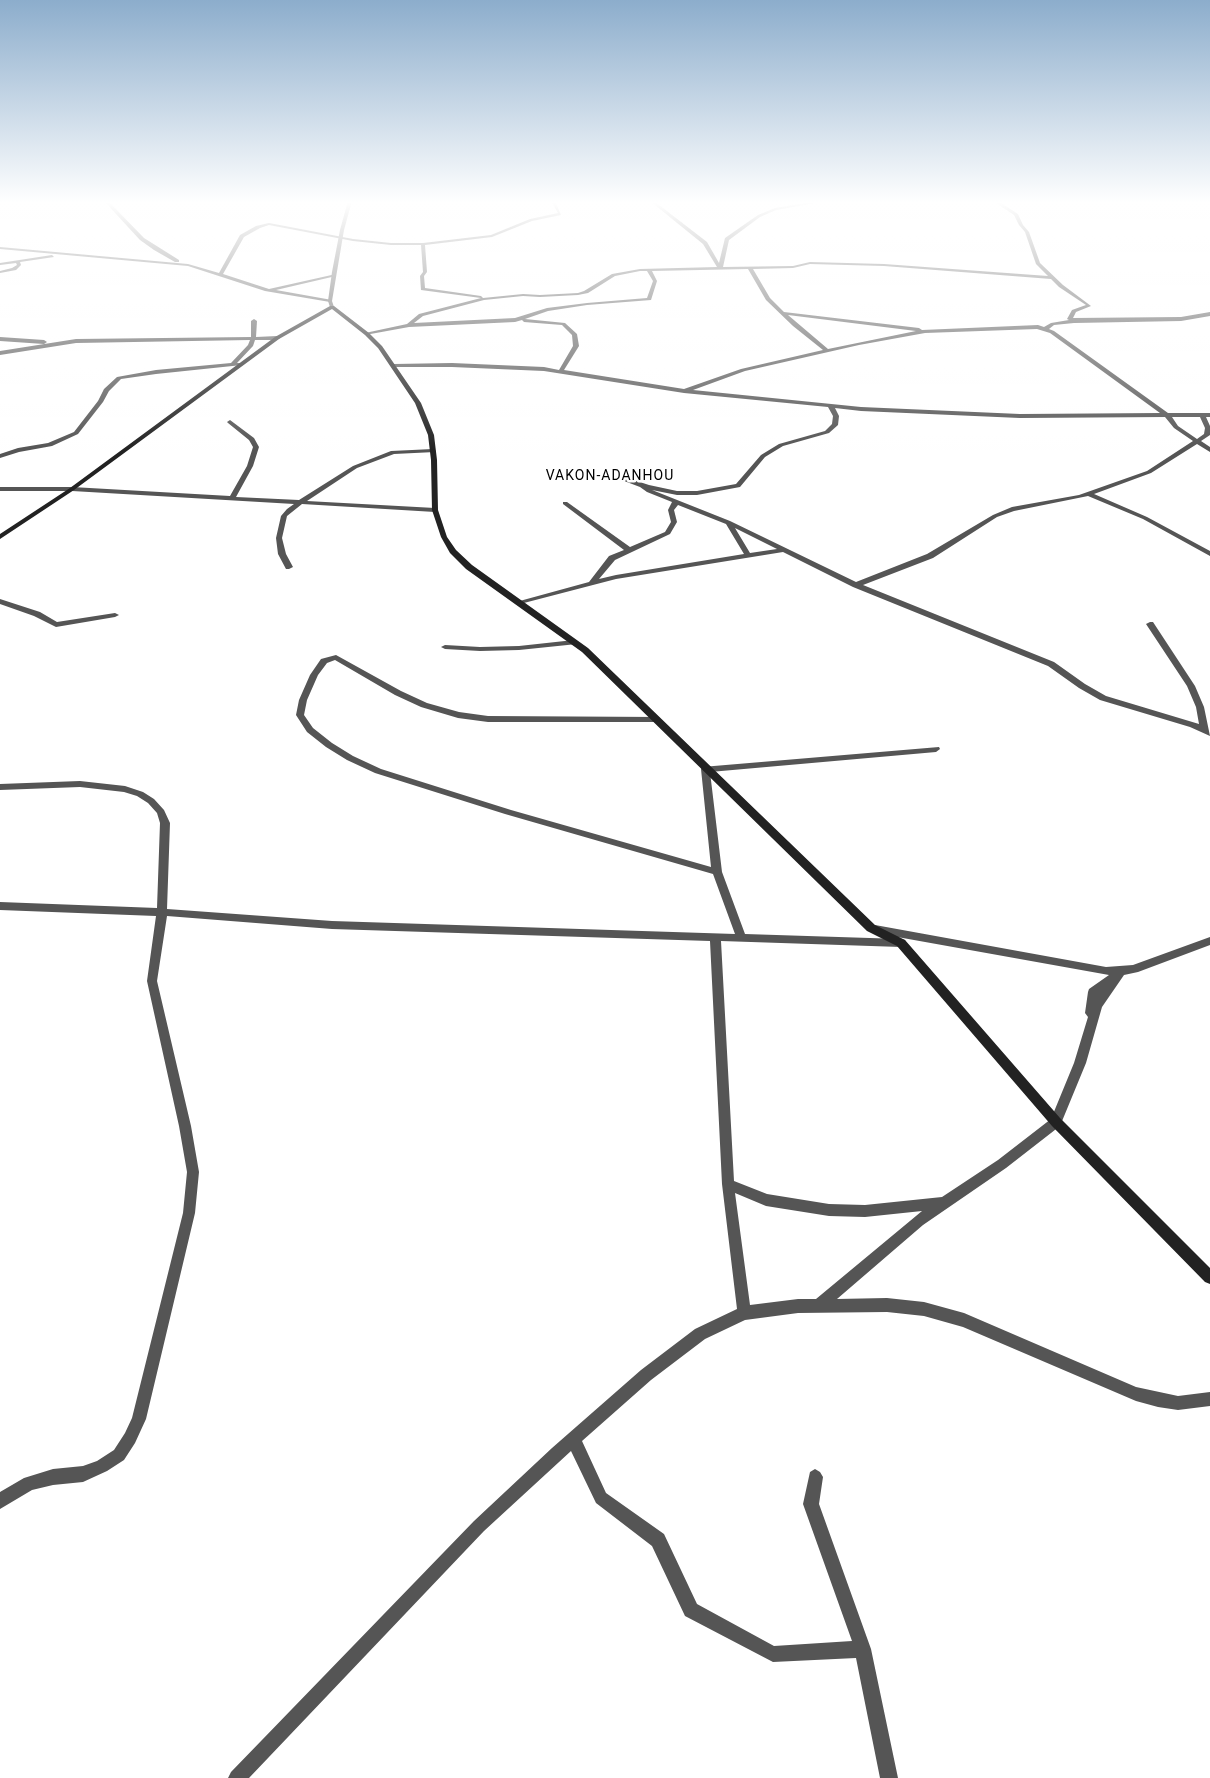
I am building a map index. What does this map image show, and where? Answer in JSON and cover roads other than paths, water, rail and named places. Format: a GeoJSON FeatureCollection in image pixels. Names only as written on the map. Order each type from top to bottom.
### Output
{"type":"FeatureCollection","features":[{"type":"Feature","properties":{"kind":"main road"},"geometry":{"type":"LineString","coordinates":[[0,537],[72,489],[237,364],[331,304],[367,334],[394,366],[424,416],[431,435],[433,451],[436,479],[435,510],[444,537],[453,551],[469,567],[574,642],[656,719],[705,769],[870,928],[901,943],[1056,1122],[1210,1277]]}},
{"type":"Feature","properties":{"kind":"street"},"geometry":{"type":"LineString","coordinates":[[249,284],[331,304],[333,284]]}},
{"type":"Feature","properties":{"kind":"street"},"geometry":{"type":"LineString","coordinates":[[269,290],[295,284]]}},
{"type":"Feature","properties":{"kind":"street"},"geometry":{"type":"LineString","coordinates":[[423,284],[423,289],[478,296],[484,299]]}},
{"type":"Feature","properties":{"kind":"street"},"geometry":{"type":"LineString","coordinates":[[409,324],[421,315],[484,299],[523,295],[578,294],[586,292],[599,284]]}},
{"type":"Feature","properties":{"kind":"street"},"geometry":{"type":"LineString","coordinates":[[515,320],[547,310],[587,304],[649,299],[654,284]]}},
{"type":"Feature","properties":{"kind":"street"},"geometry":{"type":"LineString","coordinates":[[758,284],[764,294],[782,313],[828,350]]}},
{"type":"Feature","properties":{"kind":"street"},"geometry":{"type":"LineString","coordinates":[[1061,284],[1089,306],[1074,311],[1070,319],[1074,321]]}},
{"type":"Feature","properties":{"kind":"street"},"geometry":{"type":"LineString","coordinates":[[540,296],[554,322]]}},
{"type":"Feature","properties":{"kind":"street"},"geometry":{"type":"LineString","coordinates":[[782,313],[859,321],[925,331],[975,331],[1031,327],[1046,330],[1169,417],[1176,427],[1210,450]]}},
{"type":"Feature","properties":{"kind":"street"},"geometry":{"type":"LineString","coordinates":[[1046,330],[1047,327],[1053,324],[1074,321],[1181,319],[1210,314]]}},
{"type":"Feature","properties":{"kind":"street"},"geometry":{"type":"LineString","coordinates":[[367,334],[409,324],[515,320],[554,322],[564,324],[575,335],[576,346],[562,371]]}},
{"type":"Feature","properties":{"kind":"street"},"geometry":{"type":"LineString","coordinates":[[0,456],[18,450],[50,445],[76,433],[101,401],[106,390],[119,378],[130,374],[237,364],[248,349],[252,338],[254,321]]}},
{"type":"Feature","properties":{"kind":"street"},"geometry":{"type":"LineString","coordinates":[[684,391],[743,370],[828,350],[925,331]]}},
{"type":"Feature","properties":{"kind":"street"},"geometry":{"type":"LineString","coordinates":[[0,353],[83,341],[277,338]]}},
{"type":"Feature","properties":{"kind":"street"},"geometry":{"type":"LineString","coordinates":[[0,339],[63,343]]}},
{"type":"Feature","properties":{"kind":"street"},"geometry":{"type":"LineString","coordinates":[[394,366],[504,366],[562,371],[684,391],[831,407],[942,414],[1169,417],[1210,415]]}},
{"type":"Feature","properties":{"kind":"street"},"geometry":{"type":"LineString","coordinates":[[613,475],[642,485],[688,494],[738,486],[763,456],[781,445],[827,432],[835,425],[836,416],[831,407]]}},
{"type":"Feature","properties":{"kind":"street"},"geometry":{"type":"LineString","coordinates":[[856,586],[930,556],[995,516],[1012,509],[1080,498],[1149,472],[1196,441],[1208,436],[1202,415]]}},
{"type":"Feature","properties":{"kind":"street"},"geometry":{"type":"LineString","coordinates":[[230,422],[252,439],[256,447],[250,466],[232,498]]}},
{"type":"Feature","properties":{"kind":"street"},"geometry":{"type":"LineString","coordinates":[[290,567],[282,554],[279,538],[284,516],[289,510],[355,467],[393,452],[433,451]]}},
{"type":"Feature","properties":{"kind":"street"},"geometry":{"type":"LineString","coordinates":[[642,485],[649,491],[728,522],[856,586],[1036,657],[1051,664],[1103,698],[1207,732]]}},
{"type":"Feature","properties":{"kind":"street"},"geometry":{"type":"LineString","coordinates":[[0,489],[72,489],[435,510]]}},
{"type":"Feature","properties":{"kind":"street"},"geometry":{"type":"LineString","coordinates":[[1088,494],[1145,518],[1210,554]]}},
{"type":"Feature","properties":{"kind":"street"},"geometry":{"type":"LineString","coordinates":[[592,583],[612,558],[668,533],[674,522],[672,510],[676,502]]}},
{"type":"Feature","properties":{"kind":"street"},"geometry":{"type":"LineString","coordinates":[[565,503],[630,551]]}},
{"type":"Feature","properties":{"kind":"street"},"geometry":{"type":"LineString","coordinates":[[728,522],[748,555]]}},
{"type":"Feature","properties":{"kind":"street"},"geometry":{"type":"LineString","coordinates":[[520,602],[625,575],[784,550]]}},
{"type":"Feature","properties":{"kind":"street"},"geometry":{"type":"LineString","coordinates":[[0,601],[37,614],[56,625],[115,615]]}},
{"type":"Feature","properties":{"kind":"street"},"geometry":{"type":"LineString","coordinates":[[1150,624],[1191,686],[1200,707],[1207,732]]}},
{"type":"Feature","properties":{"kind":"street"},"geometry":{"type":"LineString","coordinates":[[445,647],[480,649],[519,648],[574,642]]}},
{"type":"Feature","properties":{"kind":"street"},"geometry":{"type":"LineString","coordinates":[[656,719],[497,719],[458,715],[424,705],[398,694],[336,657],[324,661],[314,675],[302,700],[300,715],[310,730],[329,745],[350,758],[378,770],[508,812],[717,872]]}},
{"type":"Feature","properties":{"kind":"street"},"geometry":{"type":"LineString","coordinates":[[741,937],[717,872],[705,769],[936,749]]}},
{"type":"Feature","properties":{"kind":"street"},"geometry":{"type":"LineString","coordinates":[[0,787],[80,784],[125,789],[140,794],[151,801],[161,812],[165,823],[162,912],[152,981],[185,1126],[193,1172],[189,1213],[139,1419],[130,1438],[119,1455],[102,1466],[83,1474],[53,1477],[28,1483],[0,1501]]}},
{"type":"Feature","properties":{"kind":"street"},"geometry":{"type":"LineString","coordinates":[[0,906],[162,912],[332,924],[901,943]]}},
{"type":"Feature","properties":{"kind":"street"},"geometry":{"type":"LineString","coordinates":[[870,928],[1077,966],[1121,971],[1134,969],[1210,941]]}},
{"type":"Feature","properties":{"kind":"street"},"geometry":{"type":"LineString","coordinates":[[715,936],[728,1184],[744,1313]]}},
{"type":"Feature","properties":{"kind":"street"},"geometry":{"type":"LineString","coordinates":[[818,1306],[942,1203],[1002,1164],[1056,1122],[1080,1063],[1097,1006],[1121,971]]}},
{"type":"Feature","properties":{"kind":"street"},"geometry":{"type":"LineString","coordinates":[[728,1184],[766,1200],[829,1210],[865,1210],[942,1203]]}},
{"type":"Feature","properties":{"kind":"street"},"geometry":{"type":"LineString","coordinates":[[237,1778],[479,1526],[573,1439],[646,1375],[700,1334],[744,1313],[798,1306],[887,1305],[944,1313],[1031,1348],[1136,1394],[1178,1403],[1210,1400]]}},
{"type":"Feature","properties":{"kind":"street"},"geometry":{"type":"LineString","coordinates":[[573,1439],[601,1498],[658,1540],[691,1610],[773,1654],[863,1649]]}},
{"type":"Feature","properties":{"kind":"street"},"geometry":{"type":"LineString","coordinates":[[815,1477],[811,1504],[863,1649],[889,1778]]}},
{"type":"Feature","properties":{"kind":"district","name":"VAKON-ADANHOU"},"geometry":{"type":"Point","coordinates":[610,476]}}]}
